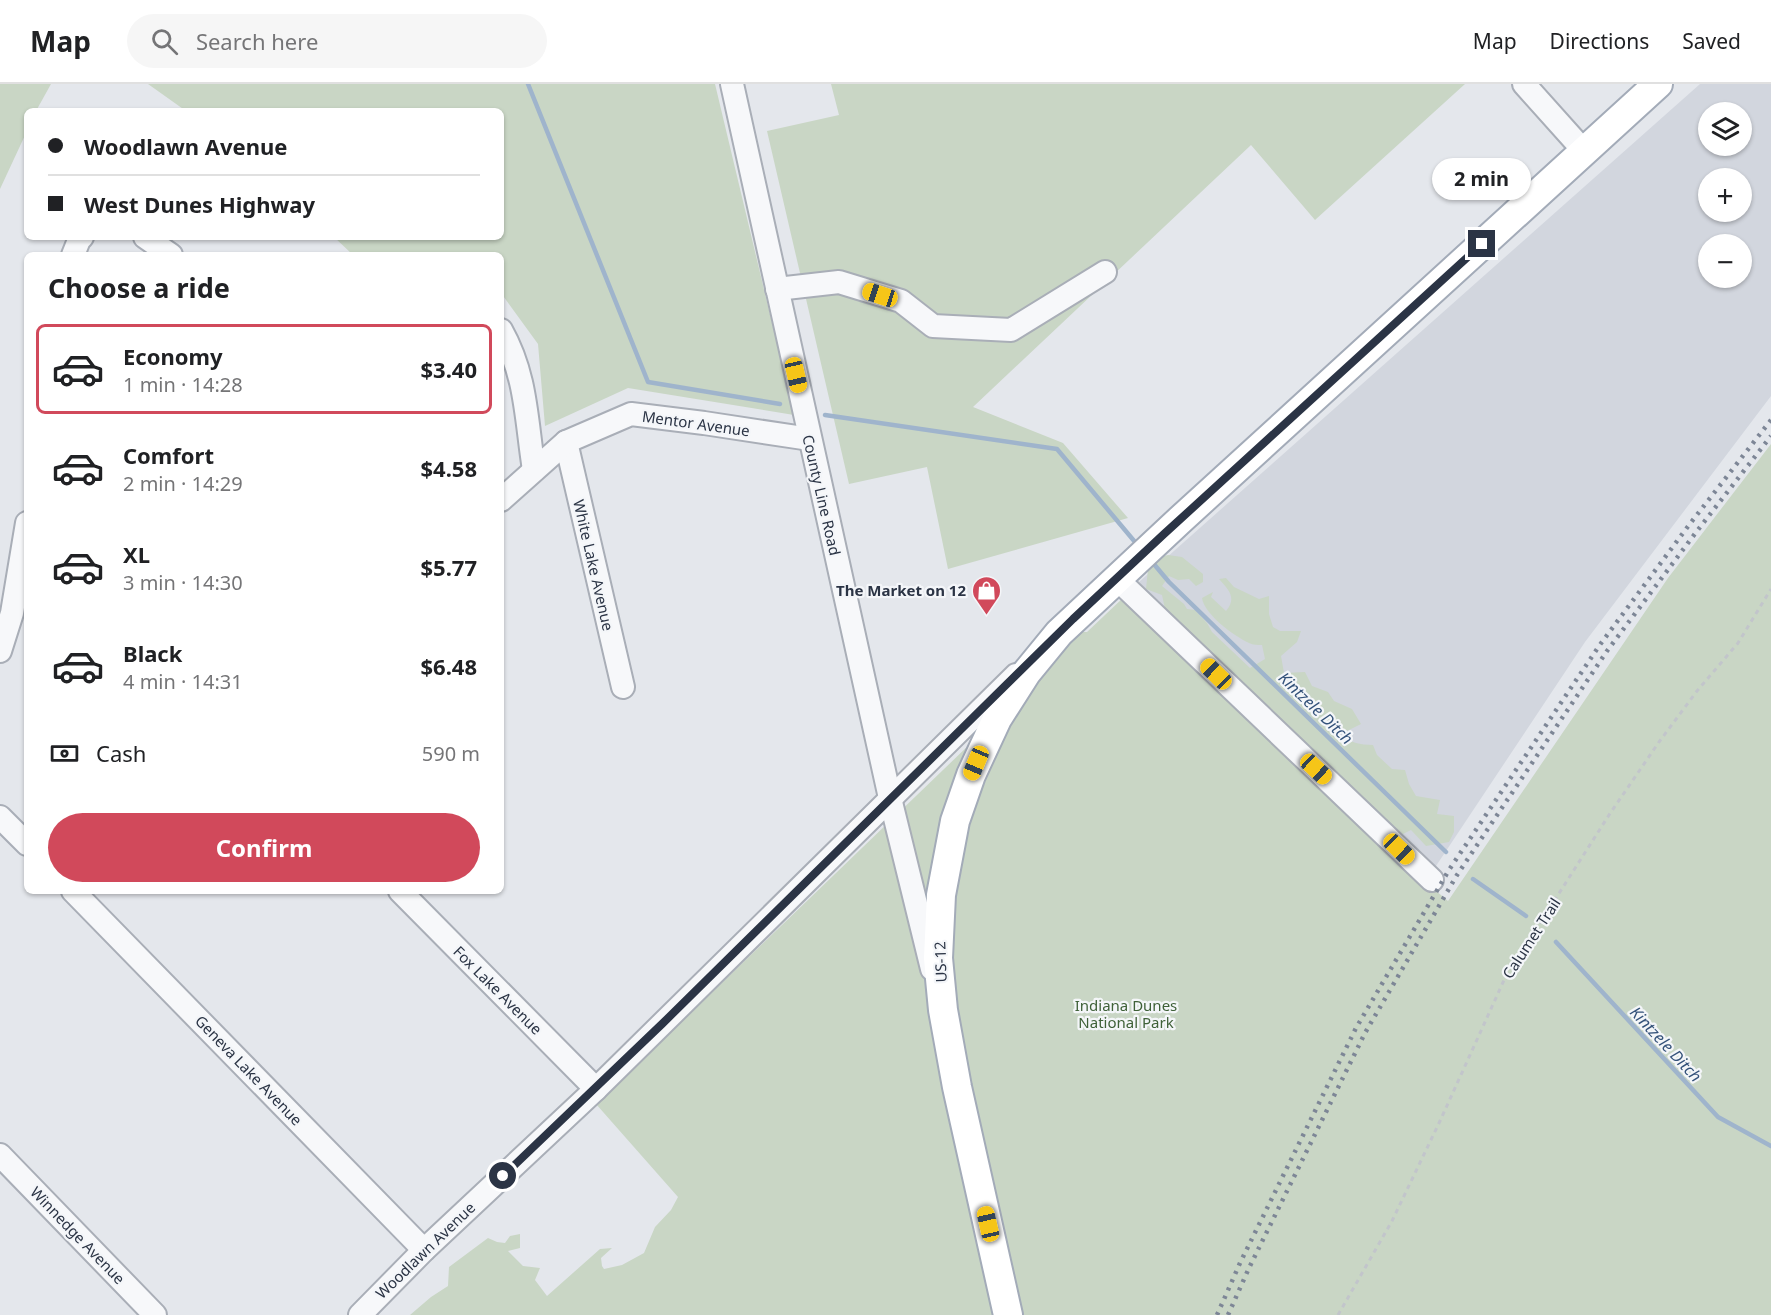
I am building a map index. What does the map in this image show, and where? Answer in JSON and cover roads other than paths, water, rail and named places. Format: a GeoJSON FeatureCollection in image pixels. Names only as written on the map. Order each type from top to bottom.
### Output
{"type":"FeatureCollection","features":[{"type":"Feature","properties":{"kind":"main road","name":"US-12"},"geometry":{"type":"LineString","coordinates":[[1008,1315],[957,1087],[943,1010],[938,958],[941,895],[955,821],[971,775],[997,719],[1027,672],[1059,633],[1116,578],[1659,84]]}},
{"type":"Feature","properties":{"kind":"street","name":"County Line Road"},"geometry":{"type":"LineString","coordinates":[[732,84],[890,798],[943,1010]]}},
{"type":"Feature","properties":{"kind":"street"},"geometry":{"type":"LineString","coordinates":[[1524,84],[1584,151]]}},
{"type":"Feature","properties":{"kind":"street"},"geometry":{"type":"LineString","coordinates":[[149,240],[167,252]]}},
{"type":"Feature","properties":{"kind":"street"},"geometry":{"type":"LineString","coordinates":[[777,289],[839,282],[900,301],[933,326],[1011,330],[1106,272]]}},
{"type":"Feature","properties":{"kind":"street"},"geometry":{"type":"LineString","coordinates":[[504,337],[518,367],[525,397],[534,470]]}},
{"type":"Feature","properties":{"kind":"street","name":"Mentor Avenue"},"geometry":{"type":"LineString","coordinates":[[504,497],[566,442],[631,414],[810,439]]}},
{"type":"Feature","properties":{"kind":"street","name":"White Lake Avenue"},"geometry":{"type":"LineString","coordinates":[[566,442],[623,687]]}},
{"type":"Feature","properties":{"kind":"street"},"geometry":{"type":"LineString","coordinates":[[0,651],[12,613],[24,541]]}},
{"type":"Feature","properties":{"kind":"street"},"geometry":{"type":"LineString","coordinates":[[1116,578],[1432,880]]}},
{"type":"Feature","properties":{"kind":"street","name":"Woodlawn Avenue"},"geometry":{"type":"LineString","coordinates":[[360,1315],[424,1250],[596,1089],[1059,633]]}},
{"type":"Feature","properties":{"kind":"street"},"geometry":{"type":"LineString","coordinates":[[0,817],[24,841]]}},
{"type":"Feature","properties":{"kind":"street","name":"Geneva Lake Avenue"},"geometry":{"type":"LineString","coordinates":[[76,894],[424,1250]]}},
{"type":"Feature","properties":{"kind":"street","name":"Fox Lake Avenue"},"geometry":{"type":"LineString","coordinates":[[403,894],[596,1089]]}},
{"type":"Feature","properties":{"kind":"street","name":"Winnedge Avenue"},"geometry":{"type":"LineString","coordinates":[[0,1155],[155,1315]]}},
{"type":"Feature","properties":{"kind":"waterway"},"geometry":{"type":"LineString","coordinates":[[528,84],[648,382],[780,404]]}},
{"type":"Feature","properties":{"kind":"waterway"},"geometry":{"type":"LineString","coordinates":[[825,415],[1057,449],[1135,542]]}},
{"type":"Feature","properties":{"kind":"waterway","name":"Kintzele Ditch"},"geometry":{"type":"LineString","coordinates":[[1153,563],[1169,582],[1446,852]]}},
{"type":"Feature","properties":{"kind":"waterway","name":"Kintzele Ditch"},"geometry":{"type":"LineString","coordinates":[[1473,879],[1526,916]]}},
{"type":"Feature","properties":{"kind":"waterway","name":"Kintzele Ditch"},"geometry":{"type":"LineString","coordinates":[[1556,942],[1718,1117],[1771,1146]]}},
{"type":"Feature","properties":{"kind":"railway"},"geometry":{"type":"LineString","coordinates":[[1217,1315],[1240,1263],[1356,1028],[1449,870],[1599,646],[1771,420]]}},
{"type":"Feature","properties":{"kind":"railway"},"geometry":{"type":"LineString","coordinates":[[1228,1315],[1365,1033],[1457,875],[1607,651],[1771,436]]}},
{"type":"Feature","properties":{"kind":"place","name":"The Market on 12"},"geometry":{"type":"Point","coordinates":[987,616]}},
{"type":"Feature","properties":{"kind":"park label","name":"Indiana Dunes National Park"},"geometry":{"type":"Point","coordinates":[1126,1014]}}]}
